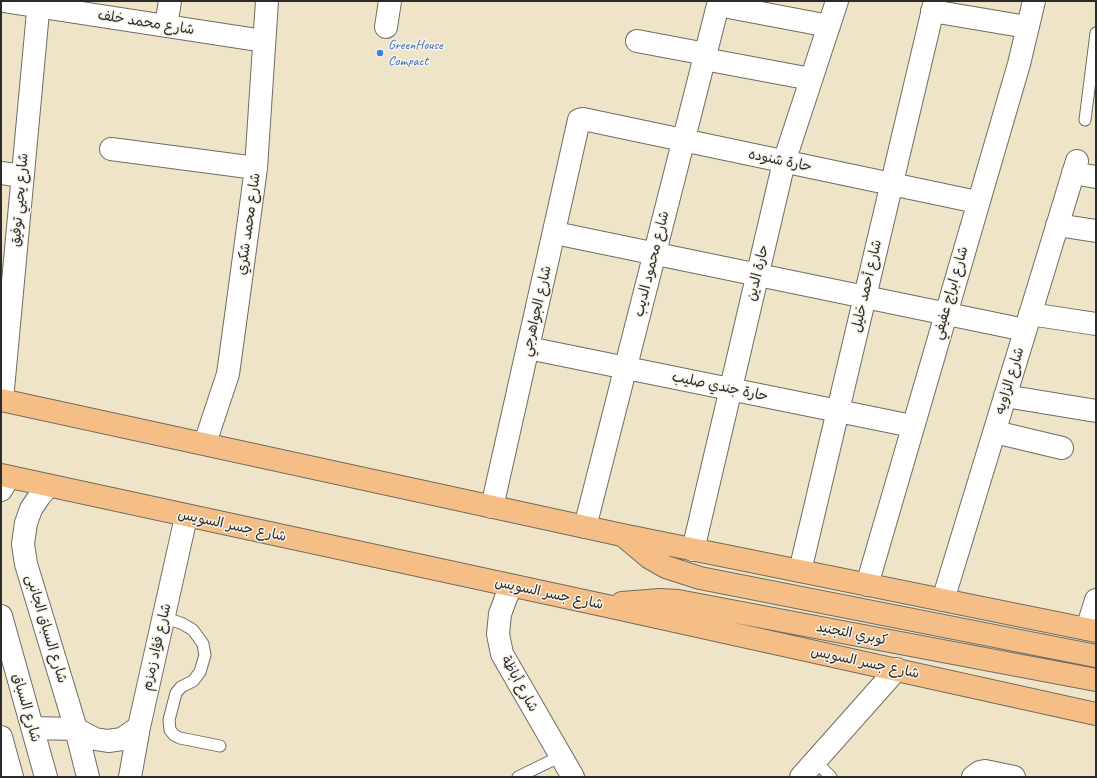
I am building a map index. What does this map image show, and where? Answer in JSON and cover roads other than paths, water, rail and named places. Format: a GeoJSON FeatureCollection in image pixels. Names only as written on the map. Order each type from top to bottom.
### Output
{"type":"FeatureCollection","features":[{"type":"Feature","properties":{"kind":"main road"},"geometry":{"type":"LineString","coordinates":[[1,400],[693,550],[1092,630]]}},
{"type":"Feature","properties":{"kind":"main road","name":"شارع جسر السويس"},"geometry":{"type":"LineString","coordinates":[[4,481],[48,486],[897,669],[1096,714]]}},
{"type":"Feature","properties":{"kind":"main road","name":"كوبري التجنيد"},"geometry":{"type":"LineString","coordinates":[[622,535],[635,547],[666,567],[700,578],[1096,656]]}},
{"type":"Feature","properties":{"kind":"main road","name":"كوبري التجنيد"},"geometry":{"type":"LineString","coordinates":[[607,606],[642,600],[678,602],[1096,680]]}},
{"type":"Feature","properties":{"kind":"street","name":"شارع محمد خلف"},"geometry":{"type":"LineString","coordinates":[[3,1],[98,8],[166,26],[264,41]]}},
{"type":"Feature","properties":{"kind":"street"},"geometry":{"type":"LineString","coordinates":[[166,26],[170,1]]}},
{"type":"Feature","properties":{"kind":"street","name":"شارع محمد شكري"},"geometry":{"type":"LineString","coordinates":[[205,443],[228,374],[256,168],[267,1]]}},
{"type":"Feature","properties":{"kind":"street"},"geometry":{"type":"LineString","coordinates":[[386,27],[390,1]]}},
{"type":"Feature","properties":{"kind":"street","name":"حارة الدين"},"geometry":{"type":"LineString","coordinates":[[693,550],[784,162],[837,1]]}},
{"type":"Feature","properties":{"kind":"street","name":"شارع ابراج عفيفي"},"geometry":{"type":"LineString","coordinates":[[867,585],[977,202],[1019,64],[1034,1]]}},
{"type":"Feature","properties":{"kind":"street"},"geometry":{"type":"LineString","coordinates":[[719,3],[829,26]]}},
{"type":"Feature","properties":{"kind":"street","name":"شارع محمود الديب"},"geometry":{"type":"LineString","coordinates":[[585,527],[719,3]]}},
{"type":"Feature","properties":{"kind":"street","name":"شارع يحيي توفيق"},"geometry":{"type":"LineString","coordinates":[[1,400],[9,225],[23,176],[39,4]]}},
{"type":"Feature","properties":{"kind":"street"},"geometry":{"type":"LineString","coordinates":[[933,6],[1027,27]]}},
{"type":"Feature","properties":{"kind":"street","name":"شارع أحمد خليل"},"geometry":{"type":"LineString","coordinates":[[800,571],[933,6]]}},
{"type":"Feature","properties":{"kind":"street"},"geometry":{"type":"LineString","coordinates":[[637,40],[705,57],[811,79]]}},
{"type":"Feature","properties":{"kind":"street","name":"حارة شنوده"},"geometry":{"type":"LineString","coordinates":[[583,119],[977,202]]}},
{"type":"Feature","properties":{"kind":"street","name":"شارع الجواهرجي"},"geometry":{"type":"LineString","coordinates":[[492,506],[555,233],[578,122],[583,119]]}},
{"type":"Feature","properties":{"kind":"street"},"geometry":{"type":"LineString","coordinates":[[111,149],[256,168]]}},
{"type":"Feature","properties":{"kind":"street","name":"شارع الزاويه"},"geometry":{"type":"LineString","coordinates":[[943,600],[1075,167],[1096,177]]}},
{"type":"Feature","properties":{"kind":"street"},"geometry":{"type":"LineString","coordinates":[[1,172],[23,176]]}},
{"type":"Feature","properties":{"kind":"street"},"geometry":{"type":"LineString","coordinates":[[1057,225],[1096,231]]}},
{"type":"Feature","properties":{"kind":"street"},"geometry":{"type":"LineString","coordinates":[[555,233],[945,314],[1028,322],[1096,324]]}},
{"type":"Feature","properties":{"kind":"street","name":"حارة جندي صليب"},"geometry":{"type":"LineString","coordinates":[[528,348],[912,426]]}},
{"type":"Feature","properties":{"kind":"street"},"geometry":{"type":"LineString","coordinates":[[1005,396],[1096,410]]}},
{"type":"Feature","properties":{"kind":"street"},"geometry":{"type":"LineString","coordinates":[[994,432],[1062,448]]}},
{"type":"Feature","properties":{"kind":"street","name":"شارع السباق الجانبى"},"geometry":{"type":"LineString","coordinates":[[48,486],[39,496],[31,509],[26,523],[23,544],[26,564],[76,729],[88,777]]}},
{"type":"Feature","properties":{"kind":"street","name":"شارع فؤاد زمزم"},"geometry":{"type":"LineString","coordinates":[[130,777],[139,727],[186,516]]}},
{"type":"Feature","properties":{"kind":"street","name":"شارع أباظة"},"geometry":{"type":"LineString","coordinates":[[513,586],[503,604],[498,624],[498,634],[502,654],[573,777]]}},
{"type":"Feature","properties":{"kind":"street"},"geometry":{"type":"LineString","coordinates":[[1092,630],[1096,600]]}},
{"type":"Feature","properties":{"kind":"street","name":"شارع السباق"},"geometry":{"type":"LineString","coordinates":[[1,616],[46,777]]}},
{"type":"Feature","properties":{"kind":"street"},"geometry":{"type":"LineString","coordinates":[[801,777],[897,669]]}},
{"type":"Feature","properties":{"kind":"street"},"geometry":{"type":"LineString","coordinates":[[33,728],[76,729],[94,739],[108,741],[122,739],[139,727]]}},
{"type":"Feature","properties":{"kind":"street"},"geometry":{"type":"LineString","coordinates":[[1,737],[12,777]]}},
{"type":"Feature","properties":{"kind":"street"},"geometry":{"type":"LineString","coordinates":[[973,777],[980,772],[985,771],[1014,777]]}},
{"type":"Feature","properties":{"kind":"lane"},"geometry":{"type":"LineString","coordinates":[[1086,120],[1096,33]]}},
{"type":"Feature","properties":{"kind":"lane"},"geometry":{"type":"LineString","coordinates":[[164,617],[183,624],[193,630],[203,644],[205,655],[200,672],[193,681],[181,687],[176,693],[169,720],[170,730],[174,735],[180,738],[220,746]]}},
{"type":"Feature","properties":{"kind":"lane"},"geometry":{"type":"LineString","coordinates":[[518,777],[561,756]]}},
{"type":"Feature","properties":{"kind":"lane"},"geometry":{"type":"LineString","coordinates":[[815,761],[831,777]]}},
{"type":"Feature","properties":{"kind":"place","name":"GreenHouse Compact"},"geometry":{"type":"Point","coordinates":[380,53]}}]}
